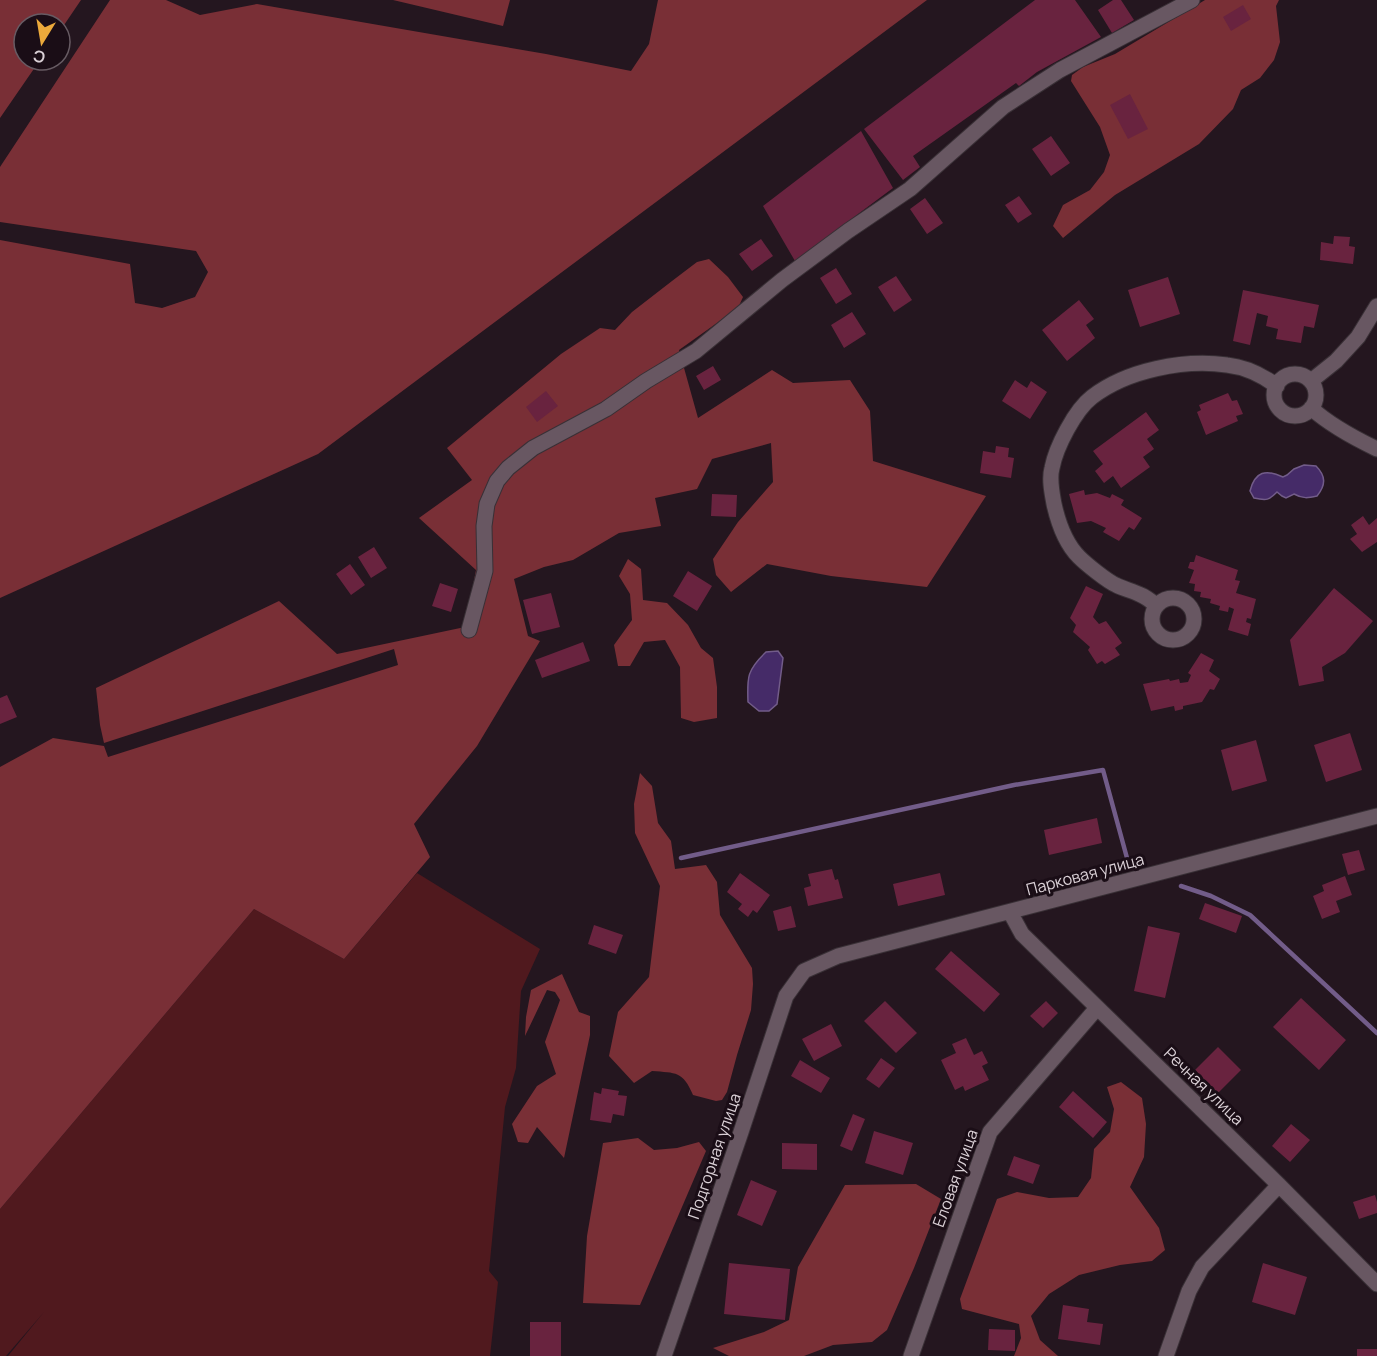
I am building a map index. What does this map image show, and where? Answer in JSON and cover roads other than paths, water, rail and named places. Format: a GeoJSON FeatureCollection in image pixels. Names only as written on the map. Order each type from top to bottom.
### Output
{"type":"FeatureCollection","features":[{"type":"Feature","properties":{"kind":"street"},"geometry":{"type":"LineString","coordinates":[[470,630],[485,571],[484,526],[487,504],[497,481],[508,468],[533,448],[606,409],[646,381],[696,351],[782,279],[910,189],[1003,107],[1060,70],[1192,0]]}},
{"type":"Feature","properties":{"kind":"street"},"geometry":{"type":"LineString","coordinates":[[1311,381],[1336,361],[1358,337],[1377,306]]}},
{"type":"Feature","properties":{"kind":"street"},"geometry":{"type":"LineString","coordinates":[[1156,605],[1142,595],[1113,584],[1079,557],[1067,539],[1057,516],[1052,492],[1051,469],[1061,441],[1074,419],[1091,398],[1113,384],[1159,368],[1183,364],[1229,365],[1263,376],[1277,386]]}},
{"type":"Feature","properties":{"kind":"street"},"geometry":{"type":"LineString","coordinates":[[1291,375],[1302,375],[1311,381],[1316,391],[1315,402],[1309,411],[1299,416],[1288,415],[1279,409],[1274,400],[1275,388],[1281,380],[1291,375]]}},
{"type":"Feature","properties":{"kind":"street"},"geometry":{"type":"LineString","coordinates":[[1311,408],[1320,417],[1377,449]]}},
{"type":"Feature","properties":{"kind":"street","name":"Парковая улица"},"geometry":{"type":"LineString","coordinates":[[804,971],[838,957],[1377,816]]}},
{"type":"Feature","properties":{"kind":"street","name":"Речная улица"},"geometry":{"type":"LineString","coordinates":[[1010,912],[1022,934],[1377,1284]]}},
{"type":"Feature","properties":{"kind":"street","name":"Подгорная улица"},"geometry":{"type":"LineString","coordinates":[[664,1356],[786,996],[804,971]]}},
{"type":"Feature","properties":{"kind":"street","name":"Еловая улица"},"geometry":{"type":"LineString","coordinates":[[911,1356],[990,1132],[1097,1008]]}},
{"type":"Feature","properties":{"kind":"street"},"geometry":{"type":"LineString","coordinates":[[1166,1356],[1189,1291],[1202,1267],[1279,1185]]}},
{"type":"Feature","properties":{"kind":"waterway"},"geometry":{"type":"LineString","coordinates":[[681,858],[1014,785],[1103,770],[1127,858],[1136,865]]}},
{"type":"Feature","properties":{"kind":"waterway"},"geometry":{"type":"LineString","coordinates":[[1181,886],[1211,896],[1250,915],[1377,1033]]}}]}
